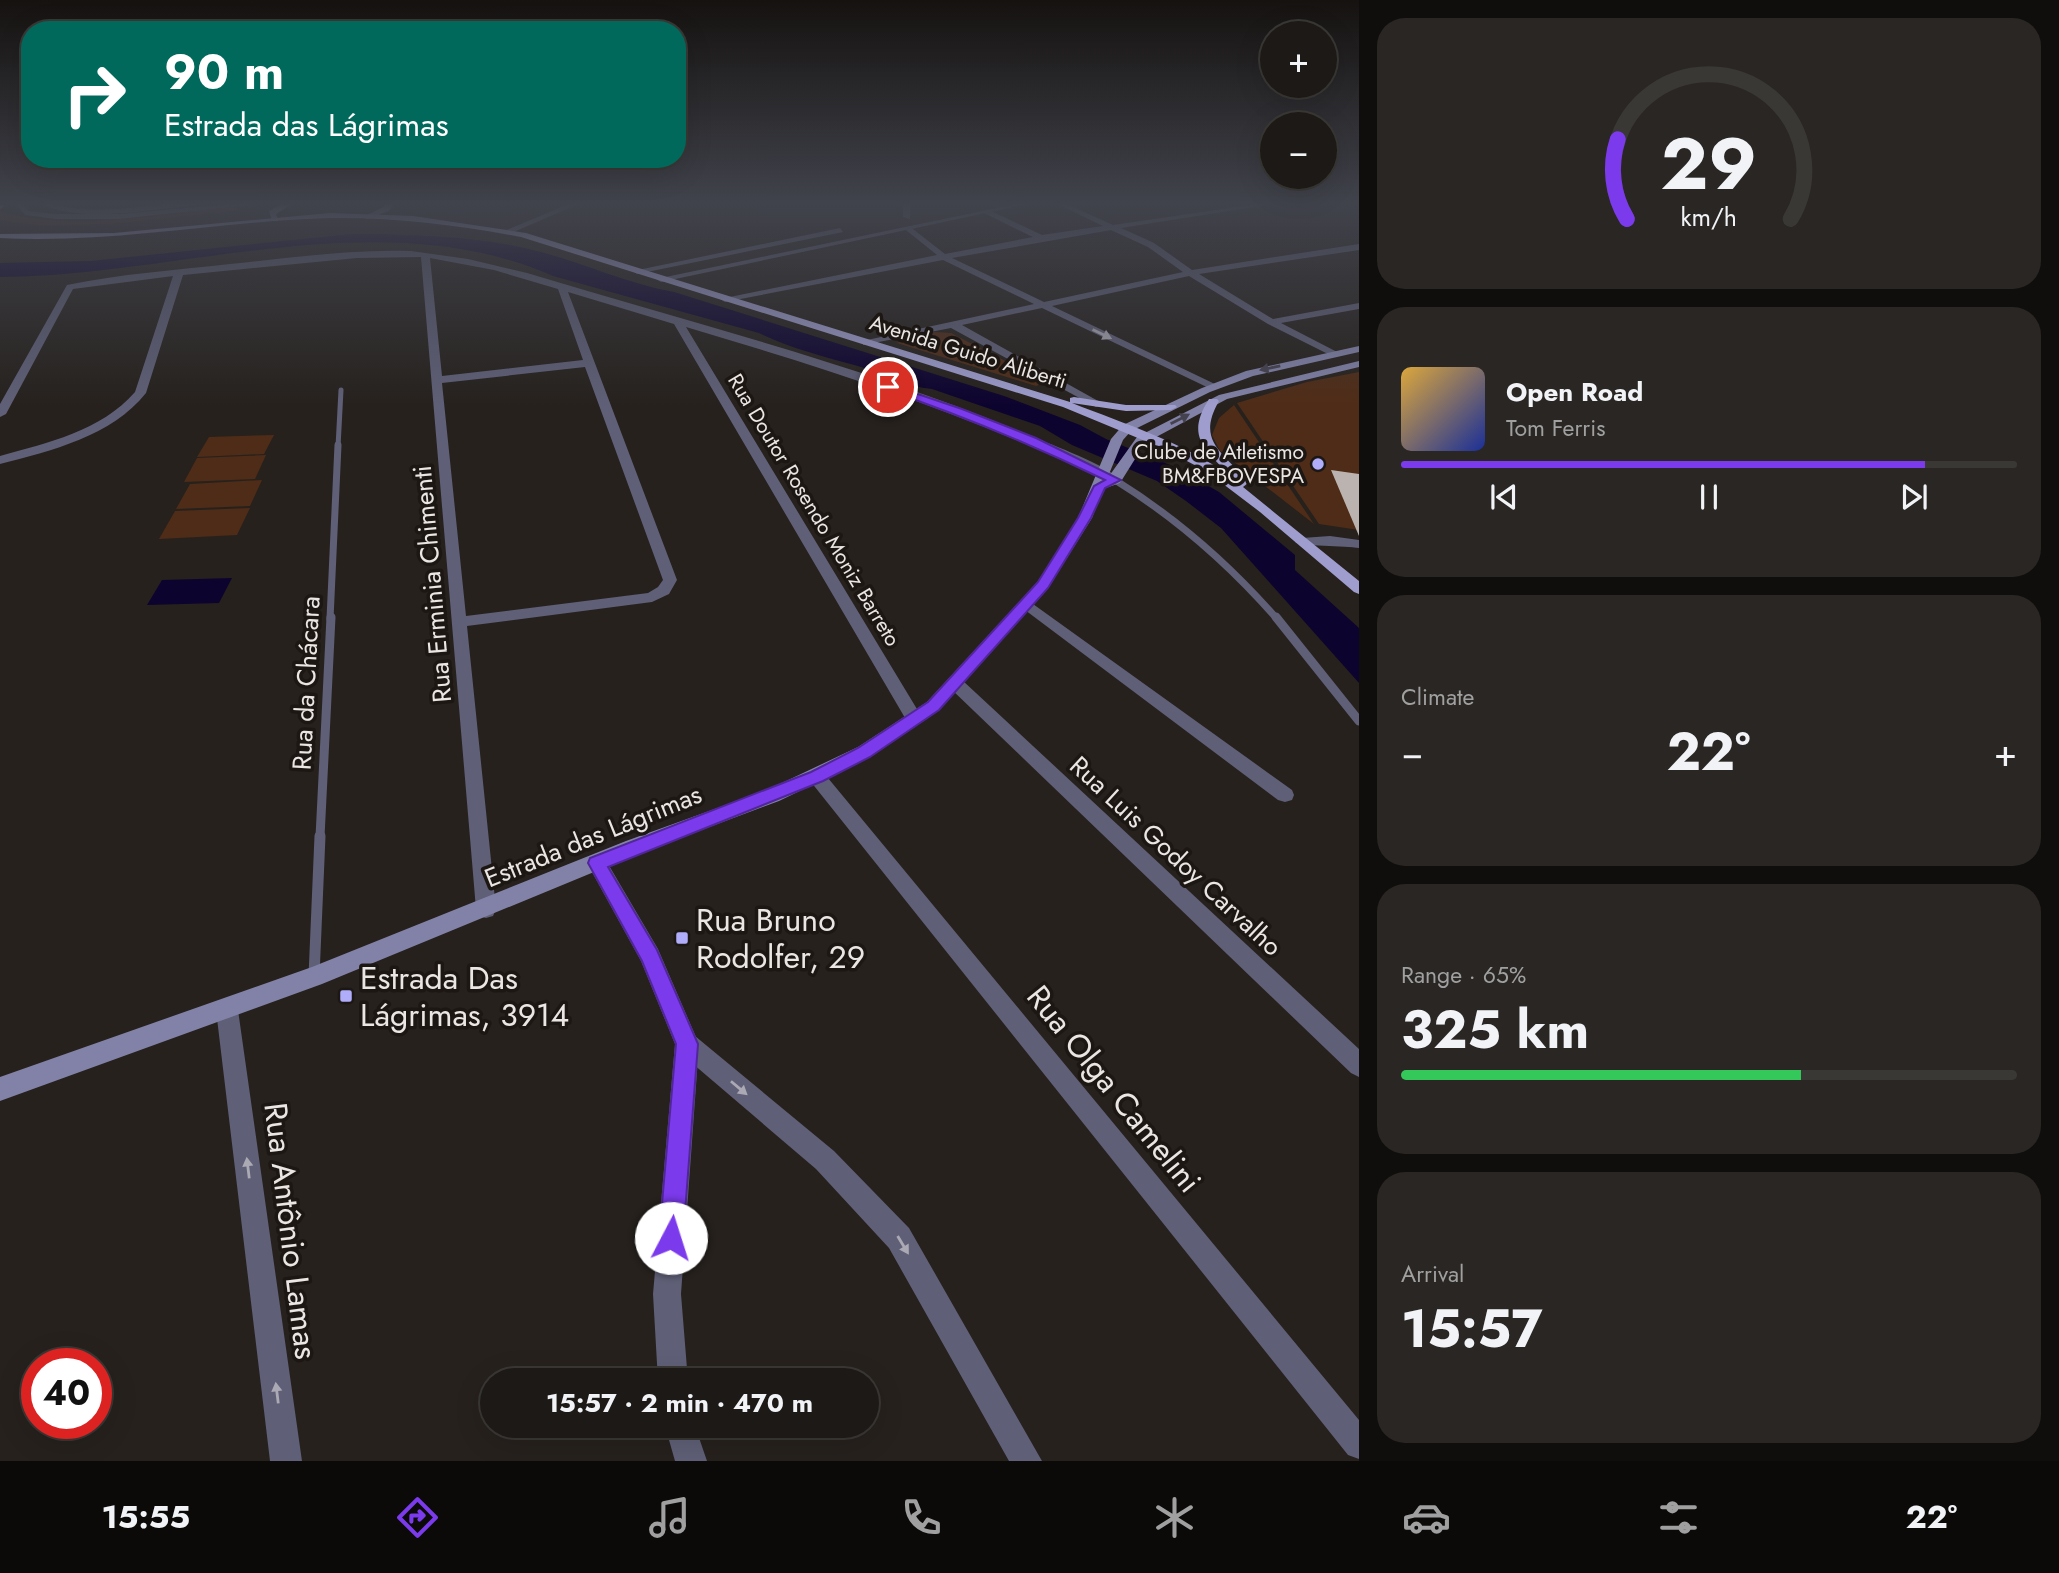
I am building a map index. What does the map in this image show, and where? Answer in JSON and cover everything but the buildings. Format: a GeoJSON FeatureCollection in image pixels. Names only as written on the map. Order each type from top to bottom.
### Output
{"type":"FeatureCollection","features":[{"type":"Feature","properties":{"kind":"main road","name":"Avenida Guido Aliberti"},"geometry":{"type":"LineString","coordinates":[[637,271],[1020,391],[1127,428],[1210,468],[1265,509],[1359,589]]}},
{"type":"Feature","properties":{"kind":"main road","name":"Estrada das Lágrimas"},"geometry":{"type":"LineString","coordinates":[[0,1089],[314,977],[817,777],[864,752],[915,719],[956,684],[1043,585],[1085,518],[1116,439],[1127,428],[1213,387],[1250,373],[1359,349]]}},
{"type":"Feature","properties":{"kind":"main road"},"geometry":{"type":"LineString","coordinates":[[1102,475],[1117,477],[1133,447],[1213,401],[1359,364]]}},
{"type":"Feature","properties":{"kind":"main road"},"geometry":{"type":"LineString","coordinates":[[1020,391],[1140,409],[1171,407]]}},
{"type":"Feature","properties":{"kind":"main road"},"geometry":{"type":"LineString","coordinates":[[1213,401],[1204,419],[1204,439],[1265,509]]}},
{"type":"Feature","properties":{"kind":"street"},"geometry":{"type":"LineString","coordinates":[[0,414],[70,287],[199,270]]}},
{"type":"Feature","properties":{"kind":"street","name":"Rua Erminia Chimenti"},"geometry":{"type":"LineString","coordinates":[[426,270],[486,909]]}},
{"type":"Feature","properties":{"kind":"street"},"geometry":{"type":"LineString","coordinates":[[507,270],[958,411],[1042,445],[1102,475]]}},
{"type":"Feature","properties":{"kind":"street"},"geometry":{"type":"LineString","coordinates":[[661,279],[704,270]]}},
{"type":"Feature","properties":{"kind":"street"},"geometry":{"type":"LineString","coordinates":[[725,299],[875,270]]}},
{"type":"Feature","properties":{"kind":"street"},"geometry":{"type":"LineString","coordinates":[[971,270],[1213,387]]}},
{"type":"Feature","properties":{"kind":"street"},"geometry":{"type":"LineString","coordinates":[[1187,270],[1271,322],[1336,354]]}},
{"type":"Feature","properties":{"kind":"street"},"geometry":{"type":"LineString","coordinates":[[867,343],[1202,270]]}},
{"type":"Feature","properties":{"kind":"street"},"geometry":{"type":"LineString","coordinates":[[0,460],[103,424],[134,403],[140,393],[179,272]]}},
{"type":"Feature","properties":{"kind":"street"},"geometry":{"type":"LineString","coordinates":[[461,622],[652,597],[663,592],[670,580],[562,289]]}},
{"type":"Feature","properties":{"kind":"street"},"geometry":{"type":"LineString","coordinates":[[1271,322],[1359,306]]}},
{"type":"Feature","properties":{"kind":"street","name":"Rua Doutor Rosendo Moniz Barreto"},"geometry":{"type":"LineString","coordinates":[[678,323],[915,719]]}},
{"type":"Feature","properties":{"kind":"street"},"geometry":{"type":"LineString","coordinates":[[952,324],[1096,404]]}},
{"type":"Feature","properties":{"kind":"street"},"geometry":{"type":"LineString","coordinates":[[437,380],[589,363]]}},
{"type":"Feature","properties":{"kind":"street"},"geometry":{"type":"LineString","coordinates":[[1303,542],[1330,540],[1359,544]]}},
{"type":"Feature","properties":{"kind":"street"},"geometry":{"type":"LineString","coordinates":[[1026,604],[1285,795]]}},
{"type":"Feature","properties":{"kind":"street","name":"Rua Luis Godoy Carvalho"},"geometry":{"type":"LineString","coordinates":[[956,684],[1359,1065]]}},
{"type":"Feature","properties":{"kind":"street","name":"Rua Olga Camelini"},"geometry":{"type":"LineString","coordinates":[[817,777],[1359,1444]]}},
{"type":"Feature","properties":{"kind":"street"},"geometry":{"type":"LineString","coordinates":[[597,863],[650,957],[687,1044],[845,1178],[876,1208],[899,1238],[1026,1461]]}},
{"type":"Feature","properties":{"kind":"street","name":"Rua Antônio Lamas"},"geometry":{"type":"LineString","coordinates":[[227,1010],[286,1461]]}},
{"type":"Feature","properties":{"kind":"street"},"geometry":{"type":"LineString","coordinates":[[672,1368],[667,1294],[687,1044]]}},
{"type":"Feature","properties":{"kind":"street"},"geometry":{"type":"LineString","coordinates":[[684,1438],[691,1461]]}},
{"type":"Feature","properties":{"kind":"lane","name":"Rua da Chácara"},"geometry":{"type":"LineString","coordinates":[[314,977],[341,390]]}},
{"type":"Feature","properties":{"kind":"lane"},"geometry":{"type":"LineString","coordinates":[[1117,477],[1216,551],[1248,582],[1359,721]]}},
{"type":"Feature","properties":{"kind":"shaded area"},"geometry":{"type":"Polygon","coordinates":[[[0,270],[101,270],[68,274],[0,277],[0,270]]]}},
{"type":"Feature","properties":{"kind":"shaded area"},"geometry":{"type":"Polygon","coordinates":[[[536,270],[599,270],[674,292],[1004,396],[1080,425],[1106,439],[1175,467],[1219,492],[1295,555],[1295,570],[1359,628],[1359,683],[1221,528],[1157,481],[1072,445],[1040,426],[932,389],[913,386],[858,366],[795,348],[759,333],[536,270]]]}},
{"type":"Feature","properties":{"kind":"shaded area"},"geometry":{"type":"Polygon","coordinates":[[[951,333],[1046,382],[1036,386],[897,343],[913,335],[951,333]]]}},
{"type":"Feature","properties":{"kind":"shaded area","name":"Clube de Atletismo BM&FBOVESPA"},"geometry":{"type":"Polygon","coordinates":[[[1359,372],[1359,530],[1319,524],[1237,403],[1307,382],[1359,372]]]}},
{"type":"Feature","properties":{"kind":"shaded area"},"geometry":{"type":"Polygon","coordinates":[[[1234,405],[1314,524],[1220,451],[1212,435],[1219,418],[1234,405]]]}},
{"type":"Feature","properties":{"kind":"shaded area"},"geometry":{"type":"Polygon","coordinates":[[[274,435],[264,454],[197,457],[209,437],[274,435]]]}},
{"type":"Feature","properties":{"kind":"shaded area"},"geometry":{"type":"Polygon","coordinates":[[[266,455],[255,479],[184,482],[197,458],[266,455]]]}},
{"type":"Feature","properties":{"kind":"shaded area"},"geometry":{"type":"Polygon","coordinates":[[[262,480],[250,506],[176,509],[190,484],[262,480]]]}},
{"type":"Feature","properties":{"kind":"shaded area"},"geometry":{"type":"Polygon","coordinates":[[[250,508],[237,535],[159,539],[175,511],[250,508]]]}},
{"type":"Feature","properties":{"kind":"shaded area"},"geometry":{"type":"Polygon","coordinates":[[[232,578],[219,603],[147,605],[162,580],[232,578]]]}},
{"type":"Feature","properties":{"kind":"place","name":"Clube de Atletismo BM&FBOVESPA"},"geometry":{"type":"Point","coordinates":[1318,464]}},
{"type":"Feature","properties":{"kind":"place","name":"Rua Bruno Rodolfer, 29"},"geometry":{"type":"Point","coordinates":[682,938]}},
{"type":"Feature","properties":{"kind":"place","name":"Estrada Das Lágrimas, 3914"},"geometry":{"type":"Point","coordinates":[346,996]}},
{"type":"Feature","properties":{"kind":"route"},"geometry":{"type":"LineString","coordinates":[[671,1238],[687,1044],[650,957],[597,863],[817,777],[864,752],[933,706],[956,684],[1043,585],[1085,518],[1100,486],[1115,480],[1032,440],[888,387]]}}]}
